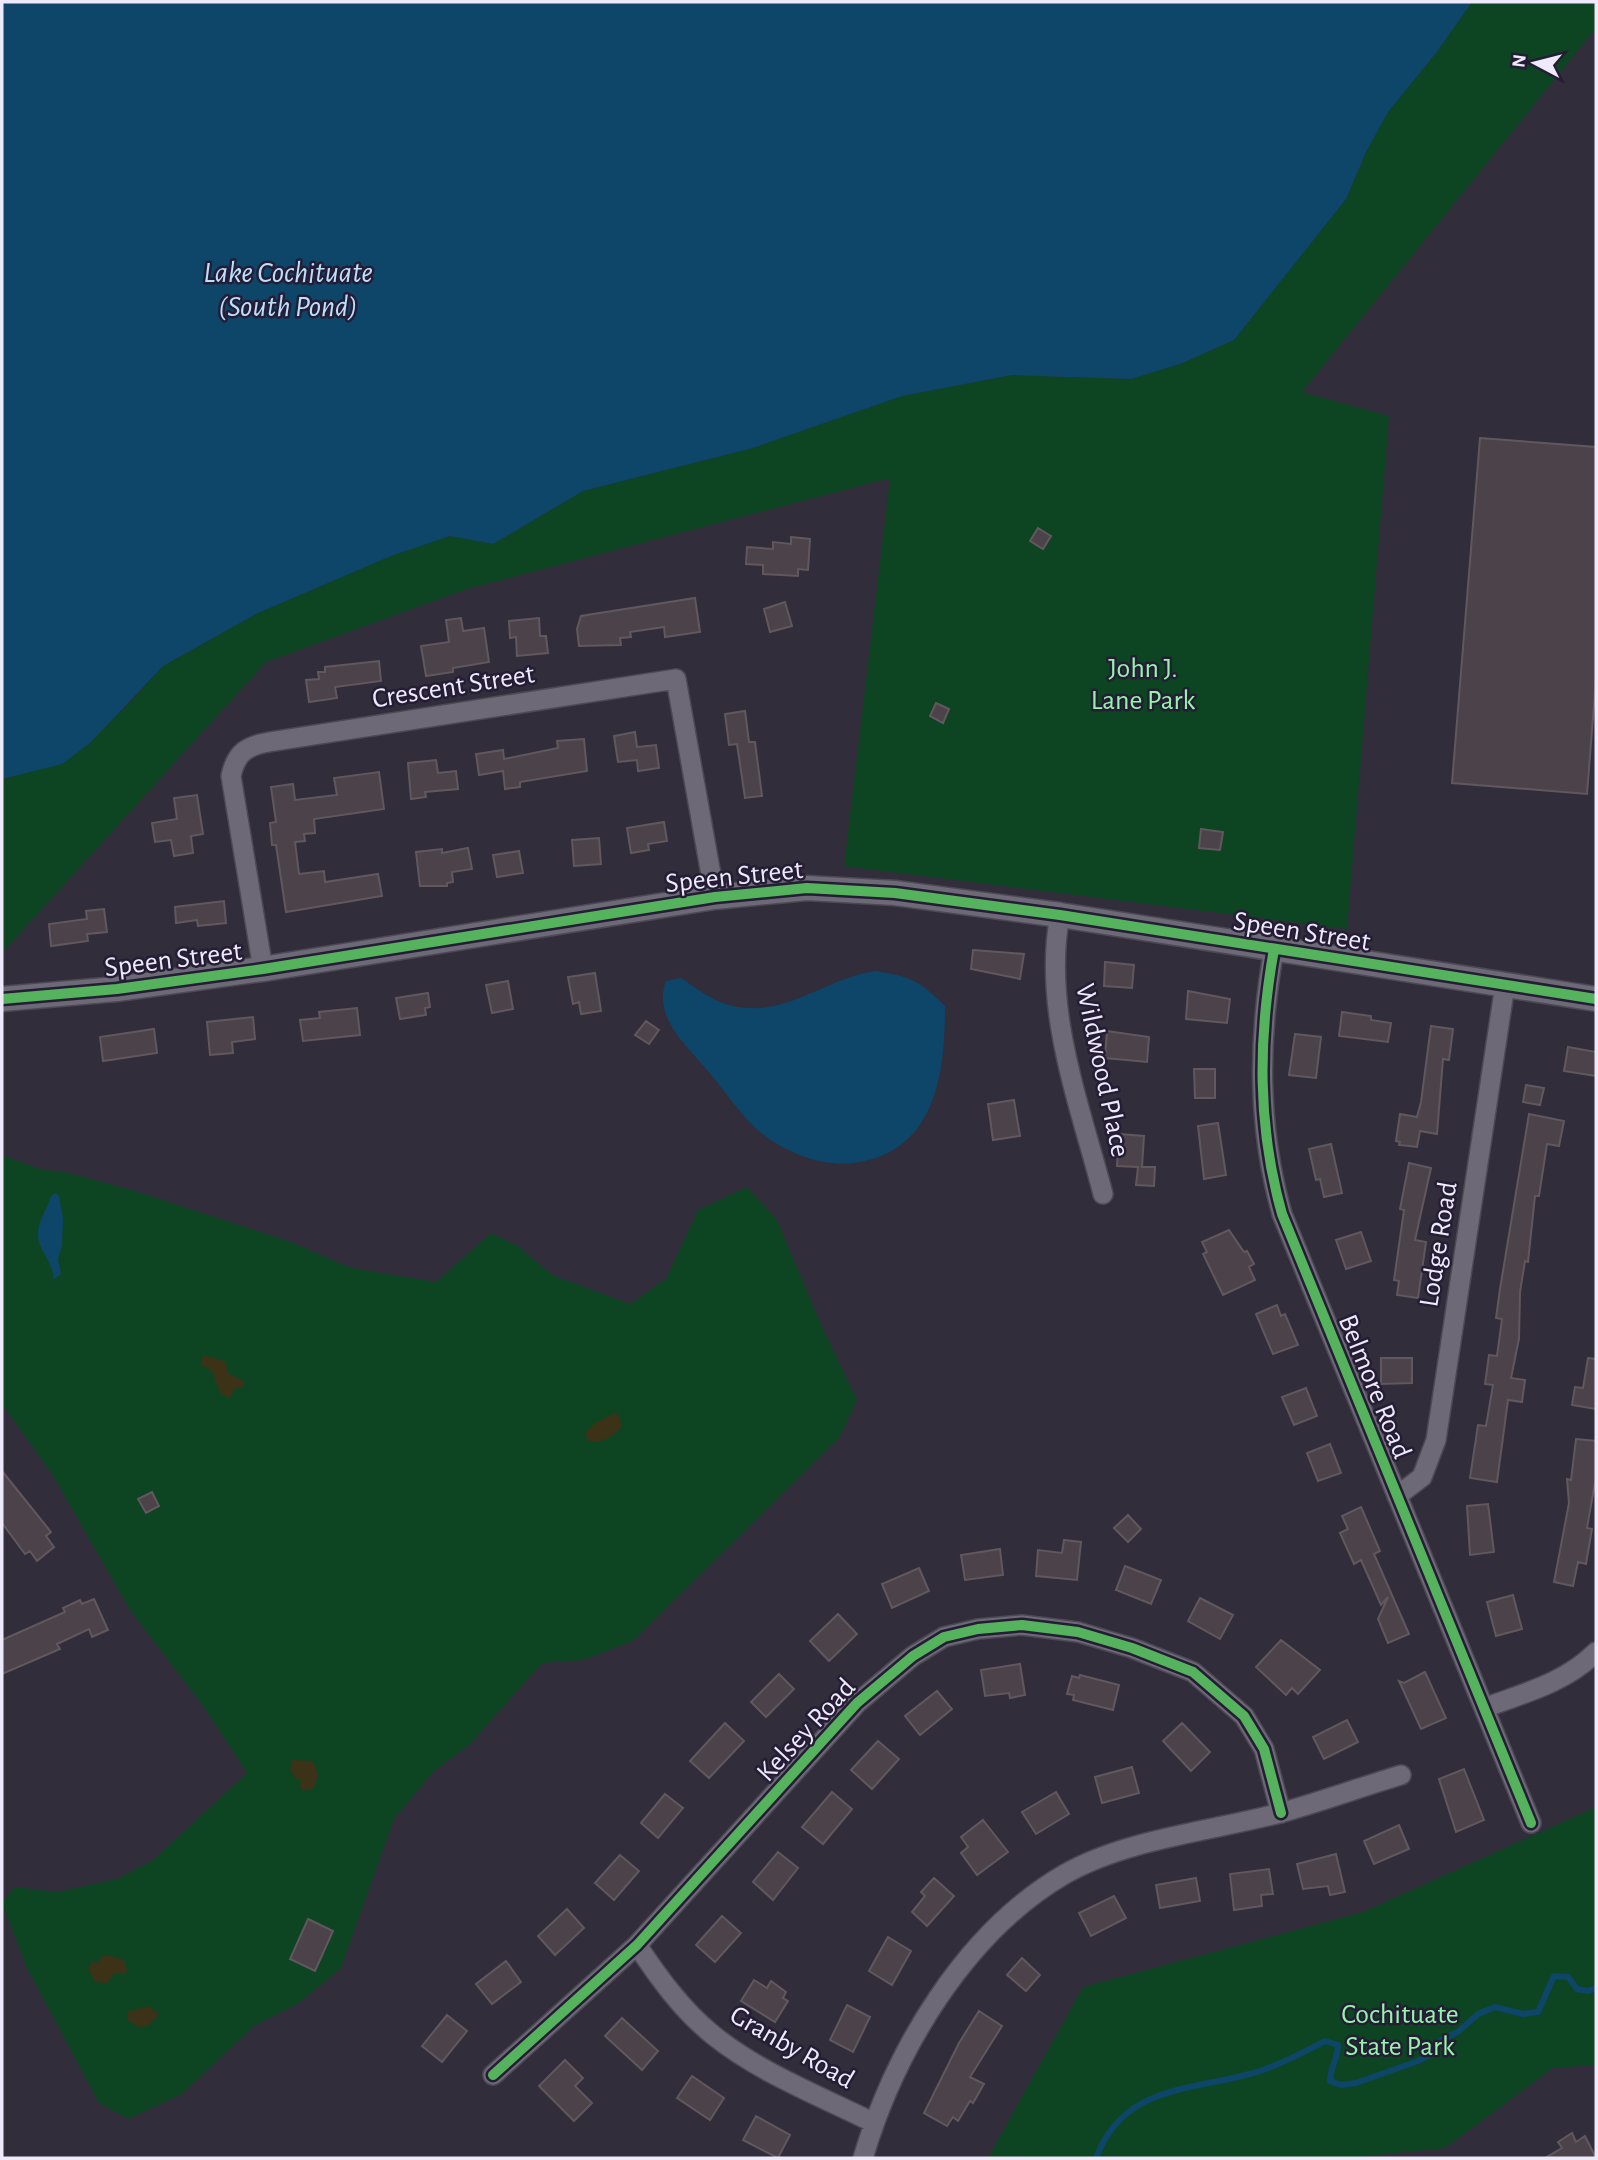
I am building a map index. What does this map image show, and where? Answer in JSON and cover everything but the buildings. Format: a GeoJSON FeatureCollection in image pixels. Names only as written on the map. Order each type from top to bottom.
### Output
{"type":"FeatureCollection","features":[{"type":"Feature","properties":{"kind":"street","name":"Crescent Street"},"geometry":{"type":"LineString","coordinates":[[263,969],[231,776],[236,757],[244,750],[268,742],[676,679],[715,897]]}},
{"type":"Feature","properties":{"kind":"street","name":"Speen Street"},"geometry":{"type":"LineString","coordinates":[[2,999],[117,989],[263,969],[778,889],[895,893],[1060,915],[1596,999]]}},
{"type":"Feature","properties":{"kind":"street","name":"Wildwood Place"},"geometry":{"type":"LineString","coordinates":[[1060,915],[1054,954],[1058,1012],[1103,1194]]}},
{"type":"Feature","properties":{"kind":"street","name":"Belmore Road"},"geometry":{"type":"LineString","coordinates":[[1274,949],[1264,1008],[1260,1084],[1276,1195],[1289,1233],[1531,1823]]}},
{"type":"Feature","properties":{"kind":"street","name":"Lodge Road"},"geometry":{"type":"LineString","coordinates":[[1397,1496],[1422,1477],[1436,1440],[1505,985]]}},
{"type":"Feature","properties":{"kind":"street","name":"Kelsey Road"},"geometry":{"type":"LineString","coordinates":[[494,2075],[637,1945],[857,1703],[914,1656],[944,1637],[978,1629],[1021,1625],[1078,1632],[1132,1648],[1193,1672],[1244,1716],[1264,1749],[1281,1813]]}},
{"type":"Feature","properties":{"kind":"street"},"geometry":{"type":"LineString","coordinates":[[1484,1708],[1553,1682],[1584,1664],[1596,1652]]}},
{"type":"Feature","properties":{"kind":"street"},"geometry":{"type":"LineString","coordinates":[[863,2158],[874,2123],[900,2064],[947,1981],[1024,1905],[1065,1874],[1122,1850],[1281,1813],[1401,1775]]}},
{"type":"Feature","properties":{"kind":"street","name":"Granby Road"},"geometry":{"type":"LineString","coordinates":[[637,1945],[667,1990],[713,2035],[761,2067],[874,2123]]}},
{"type":"Feature","properties":{"kind":"green space","name":"John J. Lane Park"},"geometry":{"type":"Polygon","coordinates":[[[1472,2],[1596,2],[1596,28],[1302,392],[1389,416],[1347,929],[844,866],[890,478],[467,589],[266,662],[2,953],[2,779],[11,778],[122,711],[163,666],[258,613],[391,556],[450,536],[493,544],[583,491],[753,448],[902,396],[1012,375],[1131,379],[1180,364],[1234,340],[1346,199],[1366,152],[1388,112],[1436,53],[1472,2]]]}},
{"type":"Feature","properties":{"kind":"green space"},"geometry":{"type":"Polygon","coordinates":[[[2,1155],[40,1169],[69,1173],[135,1191],[291,1242],[351,1268],[436,1282],[491,1233],[518,1246],[552,1275],[630,1304],[666,1279],[698,1210],[747,1187],[777,1220],[822,1327],[857,1400],[839,1438],[633,1641],[583,1660],[542,1663],[469,1745],[433,1772],[394,1819],[341,1968],[299,2003],[254,2026],[182,2094],[128,2119],[99,2103],[27,1968],[2,1903],[14,1887],[57,1892],[117,1879],[153,1860],[247,1773],[204,1707],[130,1610],[52,1474],[2,1404],[2,1155]]]}},
{"type":"Feature","properties":{"kind":"green space","name":"Cochituate State Park"},"geometry":{"type":"Polygon","coordinates":[[[1596,1807],[1596,2065],[1553,2068],[1445,2148],[1348,2158],[988,2158],[1083,1987],[1363,1912],[1596,1807]]]}},
{"type":"Feature","properties":{"kind":"sand"},"geometry":{"type":"Polygon","coordinates":[[[202,1357],[225,1361],[228,1373],[244,1381],[243,1387],[234,1389],[230,1398],[221,1394],[211,1370],[202,1365],[202,1357]]]}},
{"type":"Feature","properties":{"kind":"sand"},"geometry":{"type":"Polygon","coordinates":[[[617,1412],[622,1426],[619,1430],[602,1441],[588,1441],[585,1433],[595,1423],[617,1412]]]}},
{"type":"Feature","properties":{"kind":"sand"},"geometry":{"type":"Polygon","coordinates":[[[292,1760],[313,1761],[318,1775],[314,1788],[303,1791],[300,1787],[301,1780],[296,1779],[290,1769],[292,1760]]]}},
{"type":"Feature","properties":{"kind":"sand"},"geometry":{"type":"Polygon","coordinates":[[[108,1955],[124,1960],[127,1970],[124,1974],[115,1973],[107,1983],[95,1982],[88,1969],[93,1961],[98,1963],[101,1957],[108,1955]]]}},
{"type":"Feature","properties":{"kind":"sand"},"geometry":{"type":"Polygon","coordinates":[[[149,2006],[159,2014],[148,2026],[139,2027],[127,2020],[127,2012],[149,2006]]]}},
{"type":"Feature","properties":{"kind":"water","name":"Lake Cochituate (South Pond)"},"geometry":{"type":"Polygon","coordinates":[[[2,2],[1472,2],[1436,53],[1388,112],[1366,152],[1346,199],[1234,340],[1180,364],[1131,379],[1012,375],[902,396],[753,448],[583,491],[493,544],[450,536],[391,556],[258,613],[163,666],[90,743],[62,764],[2,779],[2,2]]]}},
{"type":"Feature","properties":{"kind":"water"},"geometry":{"type":"Polygon","coordinates":[[[875,971],[914,981],[945,1006],[942,1058],[938,1083],[919,1126],[903,1143],[881,1156],[854,1163],[829,1163],[804,1157],[760,1132],[682,1041],[664,1007],[666,981],[681,978],[716,1000],[749,1008],[785,1003],[856,975],[875,971]]]}},
{"type":"Feature","properties":{"kind":"water"},"geometry":{"type":"Polygon","coordinates":[[[55,1193],[59,1196],[63,1219],[62,1245],[58,1259],[61,1274],[54,1279],[38,1239],[38,1231],[50,1199],[55,1193]]]}},
{"type":"Feature","properties":{"kind":"waterway"},"geometry":{"type":"LineString","coordinates":[[1096,2158],[1108,2134],[1124,2116],[1142,2103],[1163,2094],[1257,2072],[1325,2041],[1338,2045],[1330,2081],[1341,2085],[1356,2083],[1431,2054],[1436,2043],[1459,2031],[1478,2014],[1495,2007],[1523,2014],[1538,2012],[1554,1976],[1568,1977],[1577,1989],[1588,1991],[1596,1988]]}},
{"type":"Feature","properties":{"kind":"cycle path"},"geometry":{"type":"LineString","coordinates":[[2,999],[117,989],[263,969],[715,897],[807,888],[895,893],[1060,915],[1596,999]]}},
{"type":"Feature","properties":{"kind":"cycle path"},"geometry":{"type":"LineString","coordinates":[[1274,949],[1265,1016],[1263,1082],[1268,1148],[1282,1214],[1531,1823]]}},
{"type":"Feature","properties":{"kind":"cycle path"},"geometry":{"type":"LineString","coordinates":[[493,2075],[637,1945],[857,1703],[913,1656],[944,1637],[978,1629],[1022,1625],[1078,1632],[1132,1648],[1193,1672],[1244,1716],[1264,1749],[1281,1813]]}}]}
